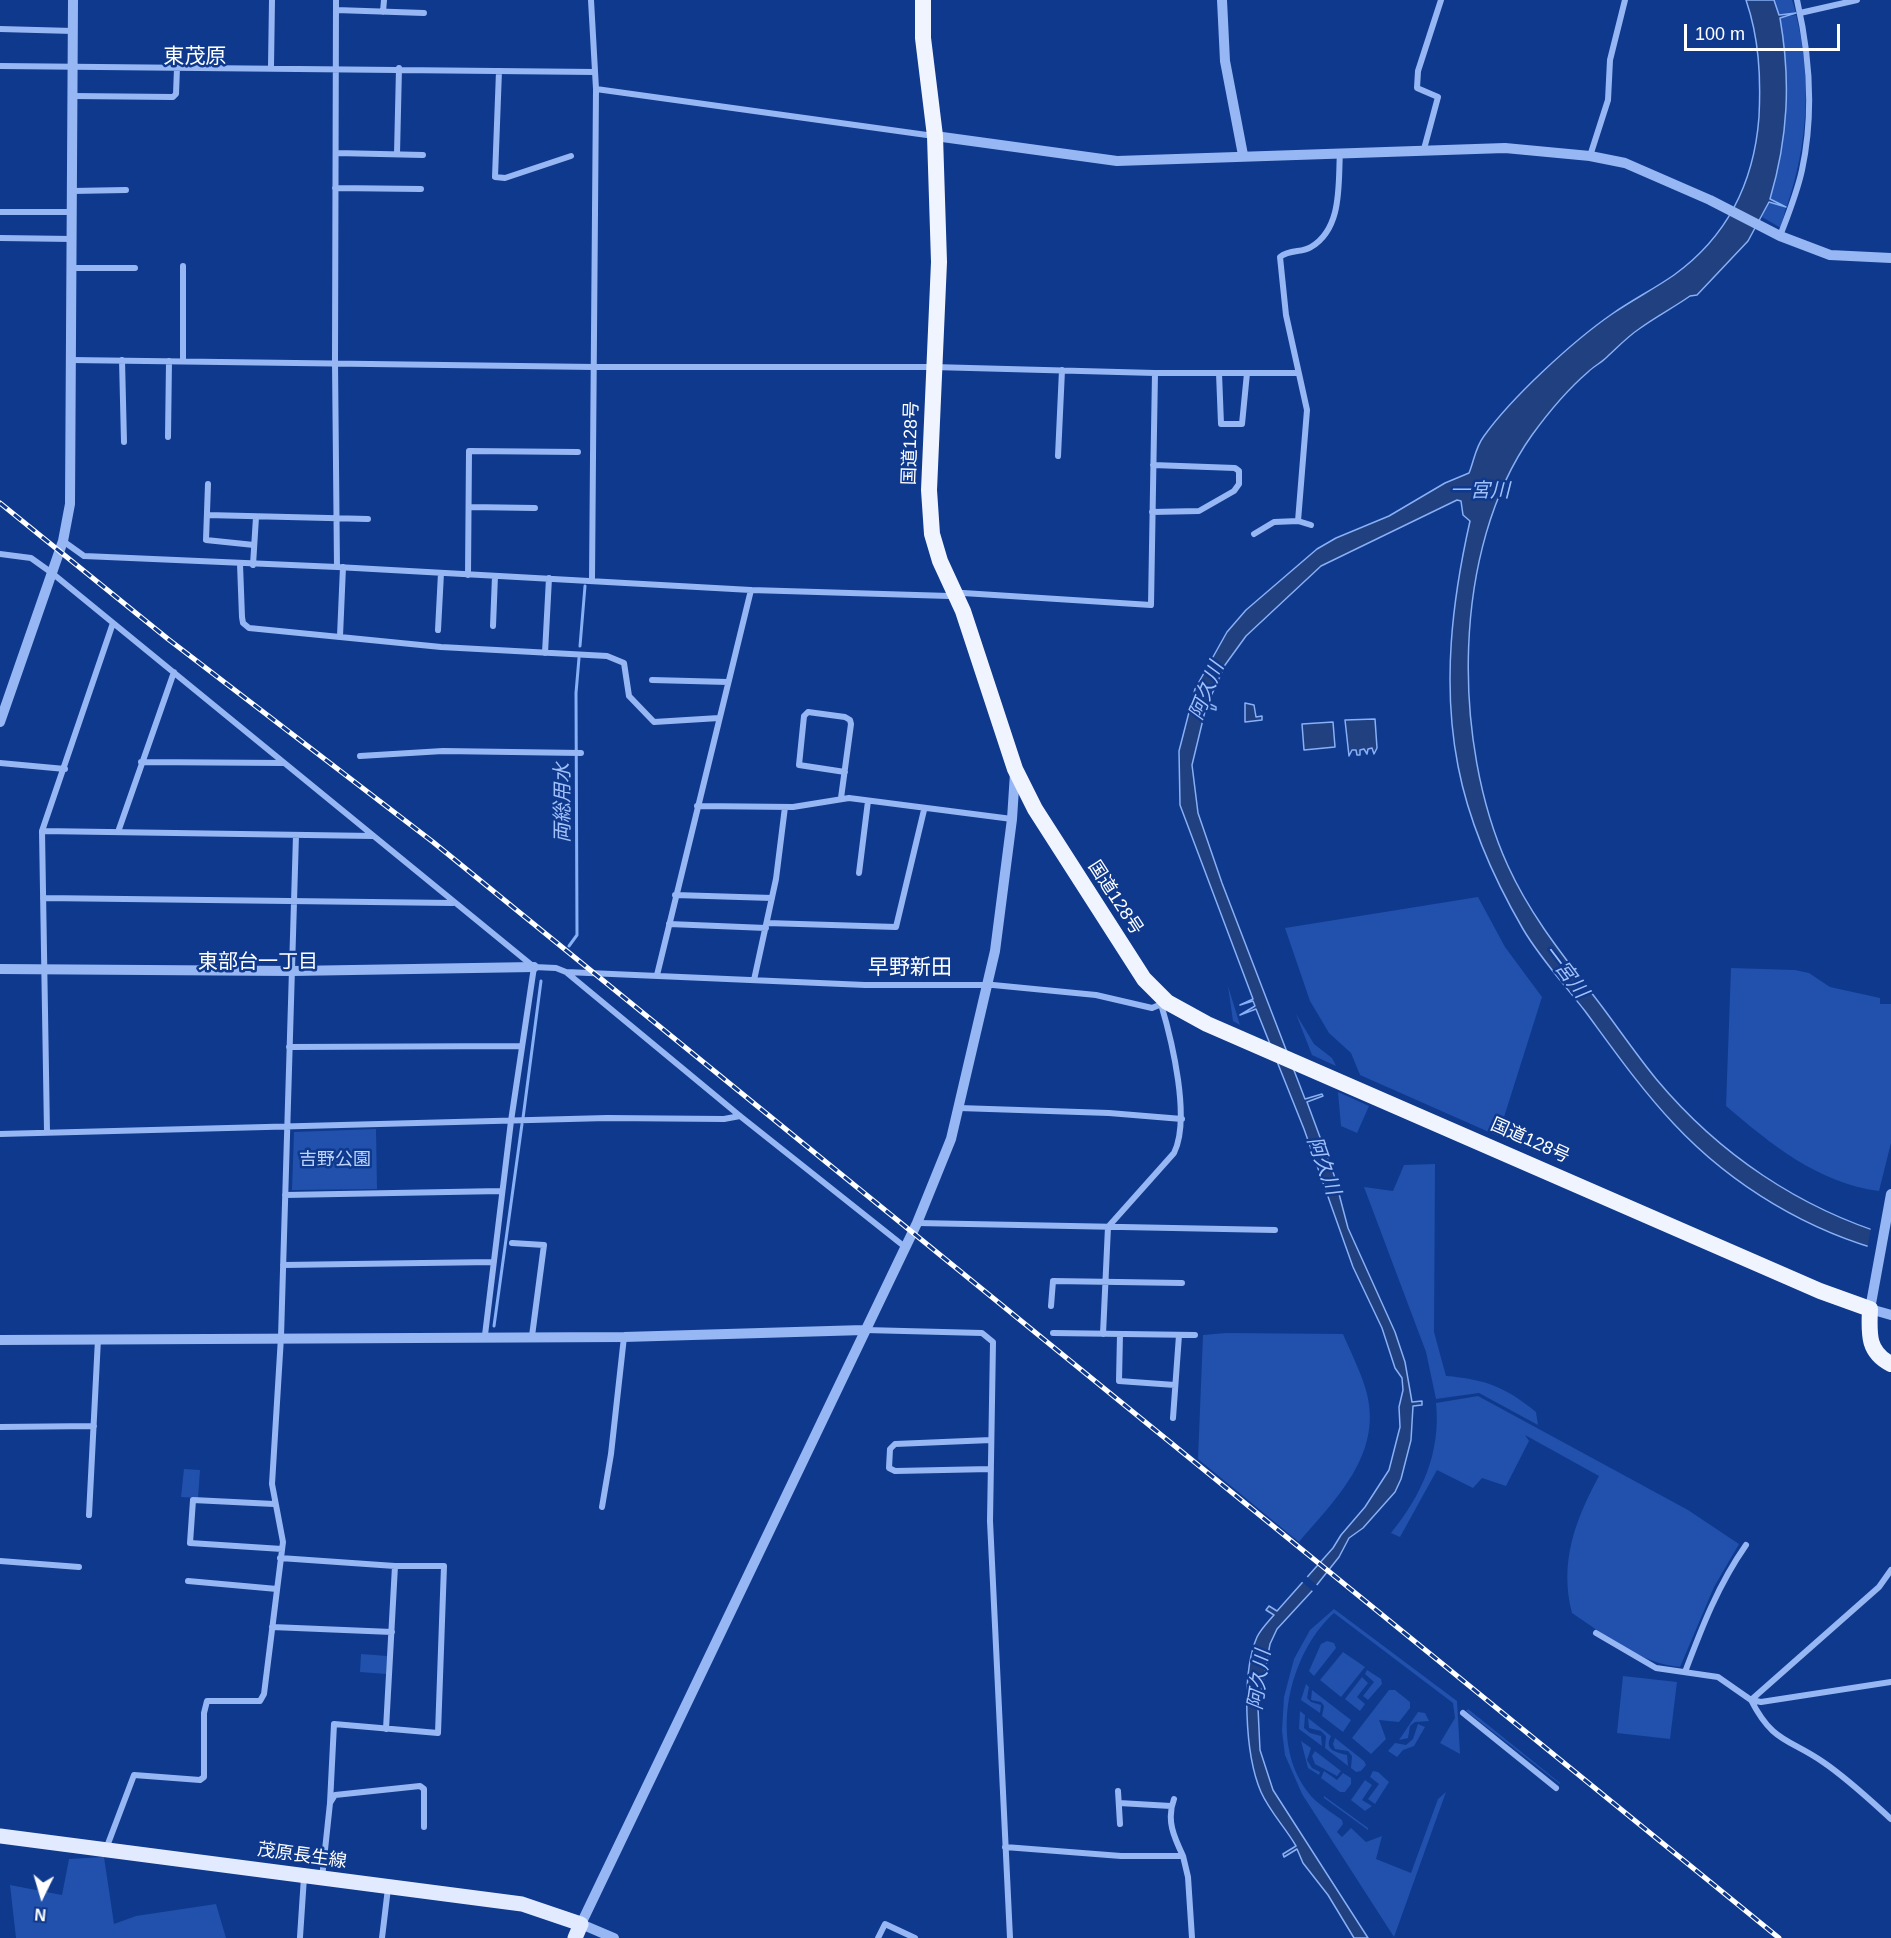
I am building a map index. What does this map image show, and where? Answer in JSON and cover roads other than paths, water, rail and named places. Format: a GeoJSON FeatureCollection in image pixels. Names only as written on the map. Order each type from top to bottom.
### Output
{"type":"FeatureCollection","features":[{"type":"Feature","properties":{"kind":"highway","name":"国道128号"},"geometry":{"type":"LineString","coordinates":[[923,0],[923,38],[935,136],[939,262],[929,512],[940,561],[956,594],[1015,769],[1035,809],[1144,979],[1164,1003],[1181,1012],[1820,1291],[1870,1309]]}},
{"type":"Feature","properties":{"kind":"highway"},"geometry":{"type":"LineString","coordinates":[[1870,1309],[1870,1344],[1878,1356],[1891,1364]]}},
{"type":"Feature","properties":{"kind":"main road","name":"茂原長生線"},"geometry":{"type":"LineString","coordinates":[[0,1836],[522,1904],[578,1931]]}},
{"type":"Feature","properties":{"kind":"street"},"geometry":{"type":"LineString","coordinates":[[0,722],[63,541],[70,504],[73,0]]}},
{"type":"Feature","properties":{"kind":"street"},"geometry":{"type":"LineString","coordinates":[[271,66],[272,0]]}},
{"type":"Feature","properties":{"kind":"street"},"geometry":{"type":"LineString","coordinates":[[336,0],[337,153],[334,362],[340,636]]}},
{"type":"Feature","properties":{"kind":"street"},"geometry":{"type":"LineString","coordinates":[[384,0],[384,12]]}},
{"type":"Feature","properties":{"kind":"street"},"geometry":{"type":"LineString","coordinates":[[591,0],[596,89],[592,580]]}},
{"type":"Feature","properties":{"kind":"street"},"geometry":{"type":"LineString","coordinates":[[1222,0],[1225,61],[1243,155]]}},
{"type":"Feature","properties":{"kind":"street"},"geometry":{"type":"LineString","coordinates":[[1424,149],[1438,98],[1417,88],[1418,71],[1441,0]]}},
{"type":"Feature","properties":{"kind":"street"},"geometry":{"type":"LineString","coordinates":[[1590,156],[1608,100],[1610,60],[1625,0]]}},
{"type":"Feature","properties":{"kind":"street"},"geometry":{"type":"LineString","coordinates":[[1779,236],[1798,187],[1809,126],[1807,55],[1797,0]]}},
{"type":"Feature","properties":{"kind":"street"},"geometry":{"type":"LineString","coordinates":[[1800,13],[1857,0]]}},
{"type":"Feature","properties":{"kind":"street"},"geometry":{"type":"LineString","coordinates":[[336,10],[424,13]]}},
{"type":"Feature","properties":{"kind":"street"},"geometry":{"type":"LineString","coordinates":[[0,29],[73,31]]}},
{"type":"Feature","properties":{"kind":"street"},"geometry":{"type":"LineString","coordinates":[[0,66],[177,68],[271,66],[595,72]]}},
{"type":"Feature","properties":{"kind":"street"},"geometry":{"type":"LineString","coordinates":[[73,96],[173,97],[176,94],[177,68]]}},
{"type":"Feature","properties":{"kind":"street"},"geometry":{"type":"LineString","coordinates":[[397,154],[399,68]]}},
{"type":"Feature","properties":{"kind":"street"},"geometry":{"type":"LineString","coordinates":[[499,71],[495,177],[505,178],[571,156]]}},
{"type":"Feature","properties":{"kind":"street"},"geometry":{"type":"LineString","coordinates":[[596,89],[1117,161],[1505,148],[1590,156],[1625,163],[1710,200],[1779,236],[1830,255],[1891,258]]}},
{"type":"Feature","properties":{"kind":"street"},"geometry":{"type":"LineString","coordinates":[[1298,521],[1307,410],[1286,315],[1280,257],[1287,252],[1311,248],[1331,226],[1336,207],[1341,152]]}},
{"type":"Feature","properties":{"kind":"street"},"geometry":{"type":"LineString","coordinates":[[337,153],[423,155]]}},
{"type":"Feature","properties":{"kind":"street"},"geometry":{"type":"LineString","coordinates":[[335,188],[421,189]]}},
{"type":"Feature","properties":{"kind":"street"},"geometry":{"type":"LineString","coordinates":[[72,191],[126,190]]}},
{"type":"Feature","properties":{"kind":"street"},"geometry":{"type":"LineString","coordinates":[[0,212],[72,212]]}},
{"type":"Feature","properties":{"kind":"street"},"geometry":{"type":"LineString","coordinates":[[0,238],[72,239]]}},
{"type":"Feature","properties":{"kind":"street"},"geometry":{"type":"LineString","coordinates":[[183,266],[183,361]]}},
{"type":"Feature","properties":{"kind":"street"},"geometry":{"type":"LineString","coordinates":[[72,268],[135,268]]}},
{"type":"Feature","properties":{"kind":"street"},"geometry":{"type":"LineString","coordinates":[[71,360],[594,367],[933,367],[1155,373],[1297,373]]}},
{"type":"Feature","properties":{"kind":"street"},"geometry":{"type":"LineString","coordinates":[[122,360],[124,442]]}},
{"type":"Feature","properties":{"kind":"street"},"geometry":{"type":"LineString","coordinates":[[168,437],[169,361]]}},
{"type":"Feature","properties":{"kind":"street"},"geometry":{"type":"LineString","coordinates":[[1058,456],[1062,370]]}},
{"type":"Feature","properties":{"kind":"street"},"geometry":{"type":"LineString","coordinates":[[63,541],[84,556],[340,567],[751,590],[956,594],[1151,605],[1155,373]]}},
{"type":"Feature","properties":{"kind":"street"},"geometry":{"type":"LineString","coordinates":[[1220,373],[1221,424],[1242,424],[1247,373]]}},
{"type":"Feature","properties":{"kind":"street"},"geometry":{"type":"LineString","coordinates":[[468,575],[469,451],[578,452]]}},
{"type":"Feature","properties":{"kind":"street"},"geometry":{"type":"LineString","coordinates":[[1152,512],[1199,511],[1234,491],[1239,484],[1239,471],[1235,468],[1153,465]]}},
{"type":"Feature","properties":{"kind":"street"},"geometry":{"type":"LineString","coordinates":[[208,484],[206,540],[254,545]]}},
{"type":"Feature","properties":{"kind":"street"},"geometry":{"type":"LineString","coordinates":[[469,507],[535,508]]}},
{"type":"Feature","properties":{"kind":"street"},"geometry":{"type":"LineString","coordinates":[[207,515],[368,519]]}},
{"type":"Feature","properties":{"kind":"street"},"geometry":{"type":"LineString","coordinates":[[253,565],[256,517]]}},
{"type":"Feature","properties":{"kind":"street"},"geometry":{"type":"LineString","coordinates":[[1254,534],[1274,522],[1298,521],[1311,525]]}},
{"type":"Feature","properties":{"kind":"street"},"geometry":{"type":"LineString","coordinates":[[0,554],[31,558],[52,573],[534,968]]}},
{"type":"Feature","properties":{"kind":"street"},"geometry":{"type":"LineString","coordinates":[[240,564],[242,617],[243,623],[249,628],[340,636],[388,643],[607,656],[624,663],[629,696],[654,722],[719,718]]}},
{"type":"Feature","properties":{"kind":"street"},"geometry":{"type":"LineString","coordinates":[[438,630],[441,573]]}},
{"type":"Feature","properties":{"kind":"street"},"geometry":{"type":"LineString","coordinates":[[493,626],[495,576]]}},
{"type":"Feature","properties":{"kind":"street"},"geometry":{"type":"LineString","coordinates":[[545,653],[549,578]]}},
{"type":"Feature","properties":{"kind":"street"},"geometry":{"type":"LineString","coordinates":[[657,975],[751,590]]}},
{"type":"Feature","properties":{"kind":"street"},"geometry":{"type":"LineString","coordinates":[[47,1132],[42,831],[113,624]]}},
{"type":"Feature","properties":{"kind":"street"},"geometry":{"type":"LineString","coordinates":[[118,832],[174,672]]}},
{"type":"Feature","properties":{"kind":"street"},"geometry":{"type":"LineString","coordinates":[[652,680],[728,682]]}},
{"type":"Feature","properties":{"kind":"street"},"geometry":{"type":"LineString","coordinates":[[841,798],[844,772],[850,720],[844,717],[808,712],[804,716],[799,765],[844,772]]}},
{"type":"Feature","properties":{"kind":"street"},"geometry":{"type":"LineString","coordinates":[[360,756],[443,752],[577,753]]}},
{"type":"Feature","properties":{"kind":"street"},"geometry":{"type":"LineString","coordinates":[[141,762],[284,763]]}},
{"type":"Feature","properties":{"kind":"street"},"geometry":{"type":"LineString","coordinates":[[0,763],[65,769]]}},
{"type":"Feature","properties":{"kind":"street"},"geometry":{"type":"LineString","coordinates":[[614,1938],[578,1931],[905,1247],[940,1168],[959,1108],[999,929],[1012,819],[1015,769]]}},
{"type":"Feature","properties":{"kind":"street"},"geometry":{"type":"LineString","coordinates":[[698,806],[785,807],[841,798],[1012,819]]}},
{"type":"Feature","properties":{"kind":"street"},"geometry":{"type":"LineString","coordinates":[[859,873],[868,801]]}},
{"type":"Feature","properties":{"kind":"street"},"geometry":{"type":"LineString","coordinates":[[754,980],[772,898],[785,807]]}},
{"type":"Feature","properties":{"kind":"street"},"geometry":{"type":"LineString","coordinates":[[669,924],[896,927],[924,810]]}},
{"type":"Feature","properties":{"kind":"street"},"geometry":{"type":"LineString","coordinates":[[42,831],[373,836]]}},
{"type":"Feature","properties":{"kind":"street"},"geometry":{"type":"LineString","coordinates":[[106,1849],[134,1775],[200,1780],[204,1777],[204,1713],[207,1701],[260,1701],[264,1694],[282,1549],[279,1516],[274,1504],[272,1484],[281,1337],[296,835]]}},
{"type":"Feature","properties":{"kind":"street"},"geometry":{"type":"LineString","coordinates":[[675,895],[772,898]]}},
{"type":"Feature","properties":{"kind":"street"},"geometry":{"type":"LineString","coordinates":[[43,897],[454,903]]}},
{"type":"Feature","properties":{"kind":"street"},"geometry":{"type":"LineString","coordinates":[[485,1335],[511,1121],[534,968]]}},
{"type":"Feature","properties":{"kind":"street"},"geometry":{"type":"LineString","coordinates":[[0,969],[556,968],[566,972],[740,1116],[905,1247]]}},
{"type":"Feature","properties":{"kind":"street"},"geometry":{"type":"LineString","coordinates":[[566,972],[865,985],[987,985],[1096,995],[1152,1008],[1164,1003],[1182,1119],[1180,1141],[1174,1154],[1108,1227],[1103,1334]]}},
{"type":"Feature","properties":{"kind":"street"},"geometry":{"type":"LineString","coordinates":[[290,1047],[522,1046]]}},
{"type":"Feature","properties":{"kind":"street"},"geometry":{"type":"LineString","coordinates":[[959,1108],[1109,1113],[1182,1119]]}},
{"type":"Feature","properties":{"kind":"street"},"geometry":{"type":"LineString","coordinates":[[0,1134],[511,1121],[724,1119],[740,1116]]}},
{"type":"Feature","properties":{"kind":"street"},"geometry":{"type":"LineString","coordinates":[[285,1195],[502,1191]]}},
{"type":"Feature","properties":{"kind":"street"},"geometry":{"type":"LineString","coordinates":[[1890,1200],[1870,1309],[1891,1315]]}},
{"type":"Feature","properties":{"kind":"street"},"geometry":{"type":"LineString","coordinates":[[916,1223],[1275,1230]]}},
{"type":"Feature","properties":{"kind":"street"},"geometry":{"type":"LineString","coordinates":[[512,1243],[544,1245],[532,1336]]}},
{"type":"Feature","properties":{"kind":"street"},"geometry":{"type":"LineString","coordinates":[[283,1265],[493,1262]]}},
{"type":"Feature","properties":{"kind":"street"},"geometry":{"type":"LineString","coordinates":[[1052,1306],[1053,1281],[1182,1283]]}},
{"type":"Feature","properties":{"kind":"street"},"geometry":{"type":"LineString","coordinates":[[0,1340],[485,1335],[624,1337],[864,1330],[988,1335],[993,1342],[991,1440],[993,1627],[1010,1938]]}},
{"type":"Feature","properties":{"kind":"street"},"geometry":{"type":"LineString","coordinates":[[1053,1333],[1195,1335]]}},
{"type":"Feature","properties":{"kind":"street"},"geometry":{"type":"LineString","coordinates":[[1120,1334],[1119,1381],[1175,1385]]}},
{"type":"Feature","properties":{"kind":"street"},"geometry":{"type":"LineString","coordinates":[[1173,1418],[1179,1335]]}},
{"type":"Feature","properties":{"kind":"street"},"geometry":{"type":"LineString","coordinates":[[602,1508],[611,1454],[624,1337]]}},
{"type":"Feature","properties":{"kind":"street"},"geometry":{"type":"LineString","coordinates":[[89,1515],[98,1339]]}},
{"type":"Feature","properties":{"kind":"street"},"geometry":{"type":"LineString","coordinates":[[0,1427],[94,1425]]}},
{"type":"Feature","properties":{"kind":"street"},"geometry":{"type":"LineString","coordinates":[[991,1440],[895,1444],[890,1449],[889,1468],[896,1471],[991,1469]]}},
{"type":"Feature","properties":{"kind":"street"},"geometry":{"type":"LineString","coordinates":[[274,1504],[193,1500],[190,1543],[282,1549]]}},
{"type":"Feature","properties":{"kind":"street"},"geometry":{"type":"LineString","coordinates":[[1685,1672],[1710,1605],[1725,1575],[1746,1545]]}},
{"type":"Feature","properties":{"kind":"street"},"geometry":{"type":"LineString","coordinates":[[280,1558],[395,1566],[444,1566],[438,1733],[334,1724],[330,1803],[322,1879]]}},
{"type":"Feature","properties":{"kind":"street"},"geometry":{"type":"LineString","coordinates":[[0,1561],[79,1567]]}},
{"type":"Feature","properties":{"kind":"street"},"geometry":{"type":"LineString","coordinates":[[386,1730],[395,1566]]}},
{"type":"Feature","properties":{"kind":"street"},"geometry":{"type":"LineString","coordinates":[[1751,1700],[1867,1598],[1891,1572]]}},
{"type":"Feature","properties":{"kind":"street"},"geometry":{"type":"LineString","coordinates":[[188,1581],[277,1589]]}},
{"type":"Feature","properties":{"kind":"street"},"geometry":{"type":"LineString","coordinates":[[272,1627],[392,1632]]}},
{"type":"Feature","properties":{"kind":"street"},"geometry":{"type":"LineString","coordinates":[[1596,1633],[1656,1668],[1718,1677],[1751,1700],[1775,1735],[1821,1761],[1858,1788],[1891,1819]]}},
{"type":"Feature","properties":{"kind":"street"},"geometry":{"type":"LineString","coordinates":[[1751,1700],[1761,1702],[1891,1682]]}},
{"type":"Feature","properties":{"kind":"street"},"geometry":{"type":"LineString","coordinates":[[1463,1713],[1556,1788]]}},
{"type":"Feature","properties":{"kind":"street"},"geometry":{"type":"LineString","coordinates":[[330,1803],[335,1795],[420,1786],[424,1789],[424,1827]]}},
{"type":"Feature","properties":{"kind":"street"},"geometry":{"type":"LineString","coordinates":[[1118,1791],[1119,1824]]}},
{"type":"Feature","properties":{"kind":"street"},"geometry":{"type":"LineString","coordinates":[[1119,1803],[1173,1803],[1172,1832],[1183,1856],[1188,1877],[1192,1938]]}},
{"type":"Feature","properties":{"kind":"street"},"geometry":{"type":"LineString","coordinates":[[1005,1847],[1121,1856],[1183,1856]]}},
{"type":"Feature","properties":{"kind":"street"},"geometry":{"type":"LineString","coordinates":[[300,1937],[304,1876]]}},
{"type":"Feature","properties":{"kind":"street"},"geometry":{"type":"LineString","coordinates":[[382,1938],[388,1888]]}},
{"type":"Feature","properties":{"kind":"street"},"geometry":{"type":"LineString","coordinates":[[878,1938],[885,1924],[915,1938]]}},
{"type":"Feature","properties":{"kind":"water"},"geometry":{"type":"Polygon","coordinates":[[[1746,0],[1774,0],[1779,15],[1796,13],[1780,18],[1786,64],[1786,109],[1781,154],[1770,199],[1786,207],[1769,202],[1748,241],[1697,295],[1690,296],[1630,335],[1573,386],[1532,435],[1505,481],[1486,533],[1474,589],[1469,647],[1470,706],[1477,763],[1490,817],[1518,886],[1566,960],[1657,1080],[1707,1132],[1734,1154],[1793,1194],[1824,1210],[1891,1236],[1891,1253],[1831,1233],[1774,1204],[1747,1187],[1697,1146],[1662,1111],[1639,1083],[1523,929],[1502,890],[1476,829],[1463,787],[1453,735],[1451,643],[1458,582],[1470,521],[1463,515],[1461,501],[1457,500],[1321,566],[1246,636],[1225,665],[1208,703],[1216,707],[1216,710],[1206,707],[1192,765],[1198,813],[1222,883],[1305,1099],[1322,1094],[1323,1096],[1307,1102],[1334,1175],[1348,1228],[1395,1332],[1405,1362],[1412,1402],[1422,1401],[1422,1405],[1413,1406],[1411,1440],[1401,1479],[1395,1492],[1363,1528],[1349,1538],[1339,1557],[1277,1629],[1270,1644],[1258,1708],[1260,1750],[1273,1790],[1368,1938],[1354,1938],[1328,1895],[1303,1863],[1297,1849],[1284,1857],[1283,1854],[1296,1846],[1261,1792],[1251,1757],[1248,1736],[1247,1693],[1252,1653],[1257,1637],[1274,1615],[1266,1610],[1269,1606],[1277,1611],[1333,1548],[1365,1507],[1389,1470],[1400,1427],[1399,1407],[1403,1390],[1402,1378],[1395,1368],[1382,1328],[1353,1267],[1304,1129],[1256,1009],[1240,1015],[1255,1006],[1253,1001],[1240,1005],[1253,999],[1180,805],[1179,751],[1195,689],[1227,632],[1246,610],[1317,549],[1336,538],[1389,516],[1445,483],[1469,473],[1484,436],[1527,387],[1596,325],[1674,275],[1693,260],[1723,225],[1744,186],[1756,141],[1759,117],[1758,57],[1754,29],[1746,0]]]}},
{"type":"Feature","properties":{"kind":"water"},"geometry":{"type":"Polygon","coordinates":[[[1245,703],[1254,705],[1256,717],[1262,716],[1262,720],[1245,722],[1245,703]]]}},
{"type":"Feature","properties":{"kind":"water"},"geometry":{"type":"Polygon","coordinates":[[[1375,719],[1377,748],[1374,754],[1372,748],[1368,749],[1367,754],[1364,749],[1360,750],[1360,755],[1357,755],[1356,750],[1352,750],[1349,756],[1345,720],[1375,719]]]}},
{"type":"Feature","properties":{"kind":"water"},"geometry":{"type":"Polygon","coordinates":[[[1333,722],[1335,747],[1304,750],[1302,724],[1333,722]]]}},
{"type":"Feature","properties":{"kind":"waterway","name":"両総用水"},"geometry":{"type":"LineString","coordinates":[[580,646],[585,586]]}},
{"type":"Feature","properties":{"kind":"waterway","name":"両総用水"},"geometry":{"type":"LineString","coordinates":[[569,946],[577,935],[576,693],[579,658]]}},
{"type":"Feature","properties":{"kind":"waterway","name":"両総用水"},"geometry":{"type":"LineString","coordinates":[[523,1118],[541,981]]}},
{"type":"Feature","properties":{"kind":"waterway","name":"両総用水"},"geometry":{"type":"LineString","coordinates":[[494,1326],[522,1124]]}},
{"type":"Feature","properties":{"kind":"railway"},"geometry":{"type":"LineString","coordinates":[[0,503],[168,639],[433,842],[1779,1938]]}},
{"type":"Feature","properties":{"kind":"district","name":"東茂原"},"geometry":{"type":"Point","coordinates":[195,57]}},
{"type":"Feature","properties":{"kind":"district","name":"東部台一丁目"},"geometry":{"type":"Point","coordinates":[258,962]}},
{"type":"Feature","properties":{"kind":"district","name":"早野新田"},"geometry":{"type":"Point","coordinates":[910,968]}},
{"type":"Feature","properties":{"kind":"water label","name":"一宮川"},"geometry":{"type":"Point","coordinates":[1480,491]}},
{"type":"Feature","properties":{"kind":"water label","name":"阿久川"},"geometry":{"type":"Point","coordinates":[1207,691]}},
{"type":"Feature","properties":{"kind":"water label","name":"一宮川"},"geometry":{"type":"Point","coordinates":[1565,972]}},
{"type":"Feature","properties":{"kind":"water label","name":"阿久川"},"geometry":{"type":"Point","coordinates":[1323,1166]}},
{"type":"Feature","properties":{"kind":"water label","name":"阿久川"},"geometry":{"type":"Point","coordinates":[1260,1680]}},
{"type":"Feature","properties":{"kind":"park label","name":"吉野公園"},"geometry":{"type":"Point","coordinates":[335,1160]}}]}
